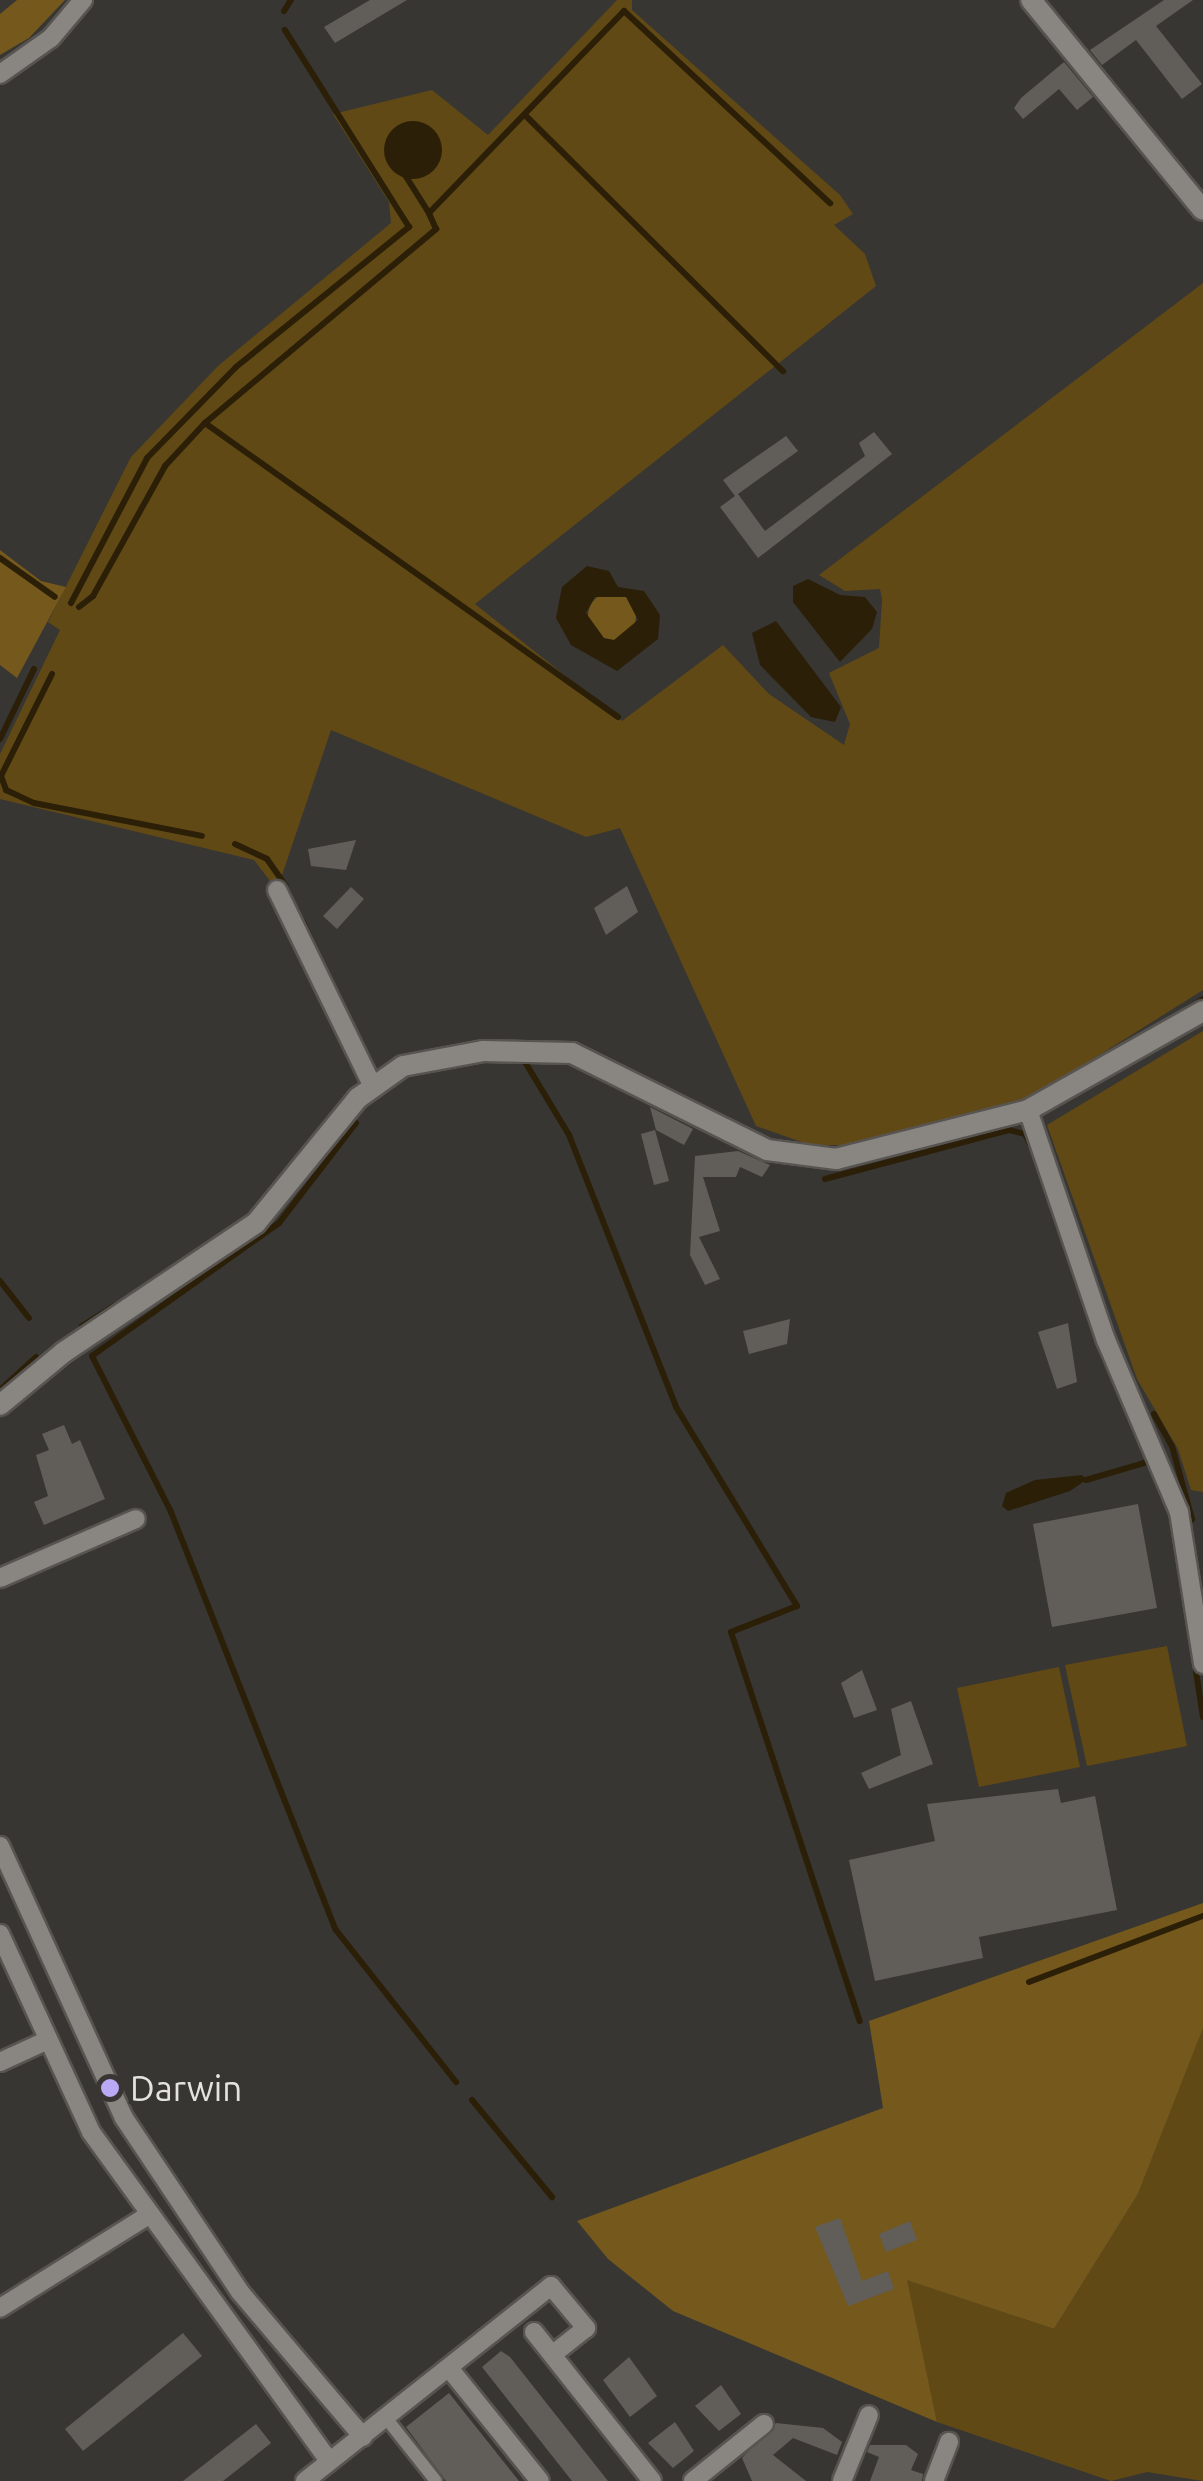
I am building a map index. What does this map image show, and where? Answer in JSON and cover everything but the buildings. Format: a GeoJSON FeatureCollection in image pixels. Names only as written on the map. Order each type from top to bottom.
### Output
{"type":"FeatureCollection","features":[{"type":"Feature","properties":{"kind":"street"},"geometry":{"type":"LineString","coordinates":[[0,74],[51,38],[83,0]]}},
{"type":"Feature","properties":{"kind":"street"},"geometry":{"type":"LineString","coordinates":[[1031,0],[1203,210]]}},
{"type":"Feature","properties":{"kind":"street"},"geometry":{"type":"LineString","coordinates":[[278,890],[372,1085]]}},
{"type":"Feature","properties":{"kind":"street"},"geometry":{"type":"LineString","coordinates":[[0,1405],[64,1352],[256,1223],[372,1085],[403,1066],[449,1055],[572,1053],[751,1143],[812,1159],[892,1149],[1028,1110],[1072,1089],[1203,1011]]}},
{"type":"Feature","properties":{"kind":"street"},"geometry":{"type":"LineString","coordinates":[[1028,1110],[1106,1340],[1179,1512],[1203,1664]]}},
{"type":"Feature","properties":{"kind":"street"},"geometry":{"type":"LineString","coordinates":[[0,1578],[136,1519]]}},
{"type":"Feature","properties":{"kind":"street"},"geometry":{"type":"LineString","coordinates":[[0,1846],[124,2118],[240,2292],[363,2436]]}},
{"type":"Feature","properties":{"kind":"street"},"geometry":{"type":"LineString","coordinates":[[0,1934],[91,2132],[329,2462]]}},
{"type":"Feature","properties":{"kind":"street"},"geometry":{"type":"LineString","coordinates":[[0,2062],[48,2040]]}},
{"type":"Feature","properties":{"kind":"street"},"geometry":{"type":"LineString","coordinates":[[0,2308],[149,2215]]}},
{"type":"Feature","properties":{"kind":"street"},"geometry":{"type":"LineString","coordinates":[[305,2481],[552,2286],[586,2328],[552,2355]]}},
{"type":"Feature","properties":{"kind":"street"},"geometry":{"type":"LineString","coordinates":[[534,2332],[652,2481]]}},
{"type":"Feature","properties":{"kind":"street"},"geometry":{"type":"LineString","coordinates":[[449,2368],[540,2481]]}},
{"type":"Feature","properties":{"kind":"street"},"geometry":{"type":"LineString","coordinates":[[842,2481],[869,2415]]}},
{"type":"Feature","properties":{"kind":"street"},"geometry":{"type":"LineString","coordinates":[[386,2418],[436,2481]]}},
{"type":"Feature","properties":{"kind":"street"},"geometry":{"type":"LineString","coordinates":[[694,2481],[764,2424]]}},
{"type":"Feature","properties":{"kind":"street"},"geometry":{"type":"LineString","coordinates":[[934,2481],[949,2442]]}},
{"type":"Feature","properties":{"kind":"shaded area"},"geometry":{"type":"Polygon","coordinates":[[[17,0],[65,0],[29,38],[0,55],[0,14],[17,0]]]}},
{"type":"Feature","properties":{"kind":"shaded area"},"geometry":{"type":"Polygon","coordinates":[[[617,0],[632,0],[632,10],[840,195],[853,214],[834,225],[865,254],[876,286],[475,604],[622,721],[723,645],[769,694],[844,745],[850,724],[829,673],[879,648],[882,600],[880,589],[845,591],[819,575],[1203,283],[1203,990],[1031,1098],[844,1145],[810,1145],[756,1126],[620,828],[586,837],[331,730],[277,890],[254,860],[0,799],[0,754],[60,630],[48,622],[131,457],[218,366],[391,223],[389,202],[333,114],[432,90],[488,135],[617,0]]]}},
{"type":"Feature","properties":{"kind":"shaded area"},"geometry":{"type":"Polygon","coordinates":[[[413,121],[433,130],[442,150],[433,170],[413,179],[393,170],[384,150],[393,130],[413,121]]]}},
{"type":"Feature","properties":{"kind":"shaded area"},"geometry":{"type":"Polygon","coordinates":[[[0,550],[41,581],[66,587],[17,678],[0,665],[0,550]]]}},
{"type":"Feature","properties":{"kind":"shaded area"},"geometry":{"type":"Polygon","coordinates":[[[587,566],[609,571],[618,587],[644,591],[660,615],[658,639],[617,671],[571,645],[556,618],[562,587],[587,566]],[[595,597],[586,613],[604,638],[614,640],[638,620],[626,597],[595,597]]]}},
{"type":"Feature","properties":{"kind":"shaded area"},"geometry":{"type":"Polygon","coordinates":[[[808,579],[840,595],[865,597],[877,612],[872,629],[840,662],[793,602],[793,586],[808,579]]]}},
{"type":"Feature","properties":{"kind":"shaded area"},"geometry":{"type":"Polygon","coordinates":[[[612,592],[629,599],[636,616],[629,633],[612,640],[595,633],[588,616],[595,599],[612,592]]]}},
{"type":"Feature","properties":{"kind":"shaded area"},"geometry":{"type":"Polygon","coordinates":[[[776,621],[841,707],[835,722],[811,717],[760,665],[752,633],[776,621]]]}},
{"type":"Feature","properties":{"kind":"shaded area"},"geometry":{"type":"Polygon","coordinates":[[[1203,1031],[1203,1492],[1191,1490],[1178,1449],[1137,1379],[1047,1125],[1203,1031]]]}},
{"type":"Feature","properties":{"kind":"shaded area"},"geometry":{"type":"Polygon","coordinates":[[[1082,1475],[1086,1480],[1070,1491],[1008,1511],[1002,1506],[1006,1493],[1035,1480],[1082,1475]]]}},
{"type":"Feature","properties":{"kind":"shaded area"},"geometry":{"type":"Polygon","coordinates":[[[1167,1646],[1187,1746],[1087,1766],[1065,1665],[1167,1646]]]}},
{"type":"Feature","properties":{"kind":"shaded area"},"geometry":{"type":"Polygon","coordinates":[[[1059,1667],[1080,1767],[979,1787],[957,1688],[1059,1667]]]}},
{"type":"Feature","properties":{"kind":"shaded area"},"geometry":{"type":"Polygon","coordinates":[[[1203,1903],[1203,2028],[1138,2194],[1054,2329],[907,2280],[937,2422],[673,2311],[608,2259],[577,2221],[883,2108],[869,2021],[1203,1903]]]}},
{"type":"Feature","properties":{"kind":"shaded area"},"geometry":{"type":"Polygon","coordinates":[[[1203,2027],[1203,2481],[1147,2472],[1111,2481],[937,2422],[906,2279],[1054,2329],[1138,2194],[1203,2027]]]}},
{"type":"Feature","properties":{"kind":"waterway"},"geometry":{"type":"LineString","coordinates":[[284,11],[291,0]]}},
{"type":"Feature","properties":{"kind":"waterway"},"geometry":{"type":"LineString","coordinates":[[405,175],[429,213],[624,11],[830,203]]}},
{"type":"Feature","properties":{"kind":"waterway"},"geometry":{"type":"LineString","coordinates":[[71,603],[147,458],[236,367],[409,227],[285,30]]}},
{"type":"Feature","properties":{"kind":"waterway"},"geometry":{"type":"LineString","coordinates":[[527,117],[783,371]]}},
{"type":"Feature","properties":{"kind":"waterway"},"geometry":{"type":"LineString","coordinates":[[79,607],[93,596],[165,466],[205,423],[436,229],[429,213]]}},
{"type":"Feature","properties":{"kind":"waterway"},"geometry":{"type":"LineString","coordinates":[[205,423],[618,717]]}},
{"type":"Feature","properties":{"kind":"waterway"},"geometry":{"type":"LineString","coordinates":[[0,558],[55,597]]}},
{"type":"Feature","properties":{"kind":"waterway"},"geometry":{"type":"LineString","coordinates":[[0,739],[34,669]]}},
{"type":"Feature","properties":{"kind":"waterway"},"geometry":{"type":"LineString","coordinates":[[52,674],[1,776],[6,790],[34,803],[202,836]]}},
{"type":"Feature","properties":{"kind":"waterway"},"geometry":{"type":"LineString","coordinates":[[235,844],[267,859],[285,885]]}},
{"type":"Feature","properties":{"kind":"waterway"},"geometry":{"type":"LineString","coordinates":[[303,922],[328,976]]}},
{"type":"Feature","properties":{"kind":"waterway"},"geometry":{"type":"LineString","coordinates":[[1187,1009],[1203,999]]}},
{"type":"Feature","properties":{"kind":"waterway"},"geometry":{"type":"LineString","coordinates":[[525,1062],[569,1135],[676,1407],[797,1606],[731,1632],[860,2021]]}},
{"type":"Feature","properties":{"kind":"waterway"},"geometry":{"type":"LineString","coordinates":[[356,1123],[279,1223],[92,1356],[171,1512],[336,1930],[456,2082]]}},
{"type":"Feature","properties":{"kind":"waterway"},"geometry":{"type":"LineString","coordinates":[[825,1179],[1009,1130],[1025,1134],[1032,1148]]}},
{"type":"Feature","properties":{"kind":"waterway"},"geometry":{"type":"LineString","coordinates":[[1052,1207],[1105,1360]]}},
{"type":"Feature","properties":{"kind":"waterway"},"geometry":{"type":"LineString","coordinates":[[0,1281],[29,1318]]}},
{"type":"Feature","properties":{"kind":"waterway"},"geometry":{"type":"LineString","coordinates":[[82,1326],[116,1305]]}},
{"type":"Feature","properties":{"kind":"waterway"},"geometry":{"type":"LineString","coordinates":[[0,1390],[36,1357]]}},
{"type":"Feature","properties":{"kind":"waterway"},"geometry":{"type":"LineString","coordinates":[[1154,1414],[1172,1446],[1192,1519]]}},
{"type":"Feature","properties":{"kind":"waterway"},"geometry":{"type":"LineString","coordinates":[[1086,1480],[1151,1461]]}},
{"type":"Feature","properties":{"kind":"waterway"},"geometry":{"type":"LineString","coordinates":[[1195,1665],[1203,1717]]}},
{"type":"Feature","properties":{"kind":"waterway"},"geometry":{"type":"LineString","coordinates":[[1029,1982],[1203,1916]]}},
{"type":"Feature","properties":{"kind":"waterway"},"geometry":{"type":"LineString","coordinates":[[472,2100],[552,2197]]}},
{"type":"Feature","properties":{"kind":"place","name":"Darwin"},"geometry":{"type":"Point","coordinates":[110,2088]}}]}
